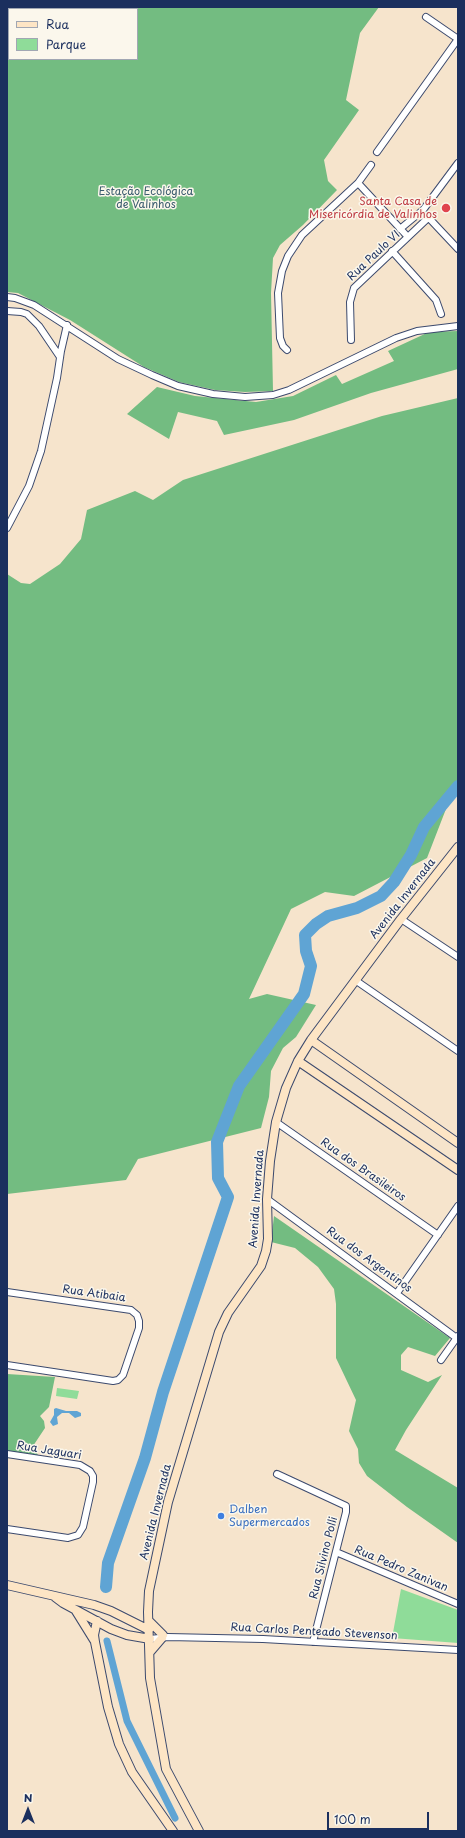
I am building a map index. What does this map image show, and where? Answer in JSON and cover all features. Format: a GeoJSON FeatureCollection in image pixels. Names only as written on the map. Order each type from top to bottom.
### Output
{"type":"FeatureCollection","features":[{"type":"Feature","properties":{"kind":"main road","name":"Avenida Invernada"},"geometry":{"type":"LineString","coordinates":[[199,1831],[166,1769],[152,1690],[148,1612],[149,1590],[168,1502],[219,1332],[228,1313],[261,1266],[266,1251],[268,1239],[267,1199],[270,1161],[276,1122],[286,1088],[298,1061],[311,1040],[401,919],[458,847]]}},
{"type":"Feature","properties":{"kind":"main road"},"geometry":{"type":"LineString","coordinates":[[311,1040],[458,1143]]}},
{"type":"Feature","properties":{"kind":"main road"},"geometry":{"type":"LineString","coordinates":[[298,1061],[458,1170]]}},
{"type":"Feature","properties":{"kind":"main road","name":"Rua Carlos Penteado Stevenson"},"geometry":{"type":"LineString","coordinates":[[7,1585],[55,1597],[83,1602],[111,1611],[149,1630]]}},
{"type":"Feature","properties":{"kind":"main road","name":"Rua Carlos Penteado Stevenson"},"geometry":{"type":"LineString","coordinates":[[55,1597],[111,1629],[127,1635],[150,1639]]}},
{"type":"Feature","properties":{"kind":"main road"},"geometry":{"type":"LineString","coordinates":[[74,1609],[95,1642]]}},
{"type":"Feature","properties":{"kind":"main road"},"geometry":{"type":"LineString","coordinates":[[111,1611],[97,1621],[94,1635],[108,1707],[119,1744],[132,1772],[172,1831]]}},
{"type":"Feature","properties":{"kind":"main road"},"geometry":{"type":"LineString","coordinates":[[132,1622],[142,1620],[148,1612]]}},
{"type":"Feature","properties":{"kind":"main road"},"geometry":{"type":"LineString","coordinates":[[149,1621],[164,1637],[150,1653]]}},
{"type":"Feature","properties":{"kind":"street"},"geometry":{"type":"LineString","coordinates":[[377,152],[458,39],[426,17]]}},
{"type":"Feature","properties":{"kind":"street","name":"Rua Paulo VI"},"geometry":{"type":"LineString","coordinates":[[400,228],[423,210],[458,163]]}},
{"type":"Feature","properties":{"kind":"street"},"geometry":{"type":"LineString","coordinates":[[287,350],[283,346],[280,338],[278,293],[280,281],[288,256],[302,235],[358,183],[371,165]]}},
{"type":"Feature","properties":{"kind":"street"},"geometry":{"type":"LineString","coordinates":[[358,183],[408,238]]}},
{"type":"Feature","properties":{"kind":"street"},"geometry":{"type":"LineString","coordinates":[[423,210],[428,218],[458,249]]}},
{"type":"Feature","properties":{"kind":"street","name":"Rua Paulo VI"},"geometry":{"type":"LineString","coordinates":[[351,340],[349,313],[351,294],[358,282],[408,238],[428,218]]}},
{"type":"Feature","properties":{"kind":"street"},"geometry":{"type":"LineString","coordinates":[[392,251],[436,300],[441,314]]}},
{"type":"Feature","properties":{"kind":"street"},"geometry":{"type":"LineString","coordinates":[[7,297],[15,298],[34,305],[118,359],[152,376],[178,386],[212,394],[245,397],[272,396],[289,390],[396,338],[417,331],[458,326]]}},
{"type":"Feature","properties":{"kind":"street"},"geometry":{"type":"LineString","coordinates":[[7,311],[27,314],[39,326],[60,357]]}},
{"type":"Feature","properties":{"kind":"street"},"geometry":{"type":"LineString","coordinates":[[7,528],[29,486],[41,451],[67,325]]}},
{"type":"Feature","properties":{"kind":"street"},"geometry":{"type":"LineString","coordinates":[[401,919],[458,956]]}},
{"type":"Feature","properties":{"kind":"street"},"geometry":{"type":"LineString","coordinates":[[355,980],[458,1051]]}},
{"type":"Feature","properties":{"kind":"street","name":"Rua dos Brasileiros"},"geometry":{"type":"LineString","coordinates":[[276,1122],[438,1235]]}},
{"type":"Feature","properties":{"kind":"street","name":"Rua dos Argentinos"},"geometry":{"type":"LineString","coordinates":[[267,1199],[458,1337]]}},
{"type":"Feature","properties":{"kind":"street"},"geometry":{"type":"LineString","coordinates":[[397,1294],[458,1206]]}},
{"type":"Feature","properties":{"kind":"street","name":"Rua Atibaia"},"geometry":{"type":"LineString","coordinates":[[7,1292],[131,1310],[137,1315],[140,1328],[123,1375],[118,1380],[113,1381],[7,1365]]}},
{"type":"Feature","properties":{"kind":"street"},"geometry":{"type":"LineString","coordinates":[[441,1360],[458,1337]]}},
{"type":"Feature","properties":{"kind":"street","name":"Rua Jaguari"},"geometry":{"type":"LineString","coordinates":[[7,1454],[80,1466],[90,1471],[93,1476],[93,1482],[83,1527],[78,1536],[68,1538],[7,1529]]}},
{"type":"Feature","properties":{"kind":"street","name":"Rua Silvino Polli"},"geometry":{"type":"LineString","coordinates":[[277,1474],[346,1506],[346,1512],[313,1642]]}},
{"type":"Feature","properties":{"kind":"street","name":"Rua Pedro Zanivan"},"geometry":{"type":"LineString","coordinates":[[336,1552],[458,1604]]}},
{"type":"Feature","properties":{"kind":"street","name":"Rua Carlos Penteado Stevenson"},"geometry":{"type":"LineString","coordinates":[[149,1630],[164,1637]]}},
{"type":"Feature","properties":{"kind":"street","name":"Rua Carlos Penteado Stevenson"},"geometry":{"type":"LineString","coordinates":[[150,1639],[164,1637],[313,1642],[458,1650]]}},
{"type":"Feature","properties":{"kind":"green space","name":"Estação Ecológica de Valinhos"},"geometry":{"type":"Polygon","coordinates":[[[7,7],[379,7],[360,33],[346,100],[359,110],[324,160],[328,181],[337,190],[303,225],[280,245],[273,258],[271,293],[273,391],[245,392],[215,390],[179,382],[144,367],[70,320],[18,293],[7,292],[7,7]]]}},
{"type":"Feature","properties":{"kind":"green space"},"geometry":{"type":"Polygon","coordinates":[[[458,331],[458,369],[371,393],[294,420],[224,435],[217,421],[178,412],[169,439],[127,414],[157,387],[195,396],[256,402],[293,396],[336,375],[342,384],[394,361],[388,351],[429,332],[458,331]]]}},
{"type":"Feature","properties":{"kind":"green space"},"geometry":{"type":"Polygon","coordinates":[[[458,398],[458,778],[427,858],[354,896],[325,892],[291,909],[249,999],[267,994],[316,1005],[296,1037],[283,1048],[271,1071],[269,1097],[261,1128],[138,1159],[126,1180],[7,1194],[7,574],[21,583],[30,584],[60,564],[81,539],[87,510],[135,491],[153,500],[183,480],[382,416],[458,398]]]}},
{"type":"Feature","properties":{"kind":"green space"},"geometry":{"type":"Polygon","coordinates":[[[274,1216],[450,1338],[435,1356],[408,1347],[401,1355],[401,1370],[428,1382],[442,1375],[406,1430],[395,1450],[458,1488],[458,1543],[407,1507],[367,1476],[359,1463],[358,1449],[349,1431],[356,1400],[336,1358],[336,1304],[334,1289],[318,1267],[295,1248],[271,1242],[274,1216]]]}},
{"type":"Feature","properties":{"kind":"green space"},"geometry":{"type":"Polygon","coordinates":[[[7,1374],[55,1377],[49,1407],[40,1416],[44,1421],[45,1428],[33,1446],[39,1457],[7,1452],[7,1374]]]}},
{"type":"Feature","properties":{"kind":"green space"},"geometry":{"type":"Polygon","coordinates":[[[57,1388],[79,1391],[77,1399],[56,1396],[57,1388]]]}},
{"type":"Feature","properties":{"kind":"green space"},"geometry":{"type":"Polygon","coordinates":[[[401,1589],[458,1610],[458,1643],[392,1638],[401,1589]]]}},
{"type":"Feature","properties":{"kind":"water"},"geometry":{"type":"Polygon","coordinates":[[[56,1408],[66,1411],[77,1411],[81,1413],[81,1416],[75,1418],[69,1413],[62,1413],[57,1417],[58,1424],[53,1426],[50,1422],[54,1415],[54,1409],[56,1408]]]}},
{"type":"Feature","properties":{"kind":"waterway"},"geometry":{"type":"LineString","coordinates":[[106,1587],[108,1563],[145,1458],[163,1392],[228,1197],[218,1178],[217,1142],[239,1086],[304,994],[311,966],[306,951],[305,935],[316,924],[328,916],[357,908],[381,896],[394,882],[411,855],[424,827],[458,786]]}},
{"type":"Feature","properties":{"kind":"waterway"},"geometry":{"type":"LineString","coordinates":[[107,1641],[127,1721],[175,1818]]}},
{"type":"Feature","properties":{"kind":"place","name":"Santa Casa de Misericórdia de Valinhos"},"geometry":{"type":"Point","coordinates":[446,208]}},
{"type":"Feature","properties":{"kind":"place","name":"Dalben Supermercados"},"geometry":{"type":"Point","coordinates":[221,1516]}}]}
